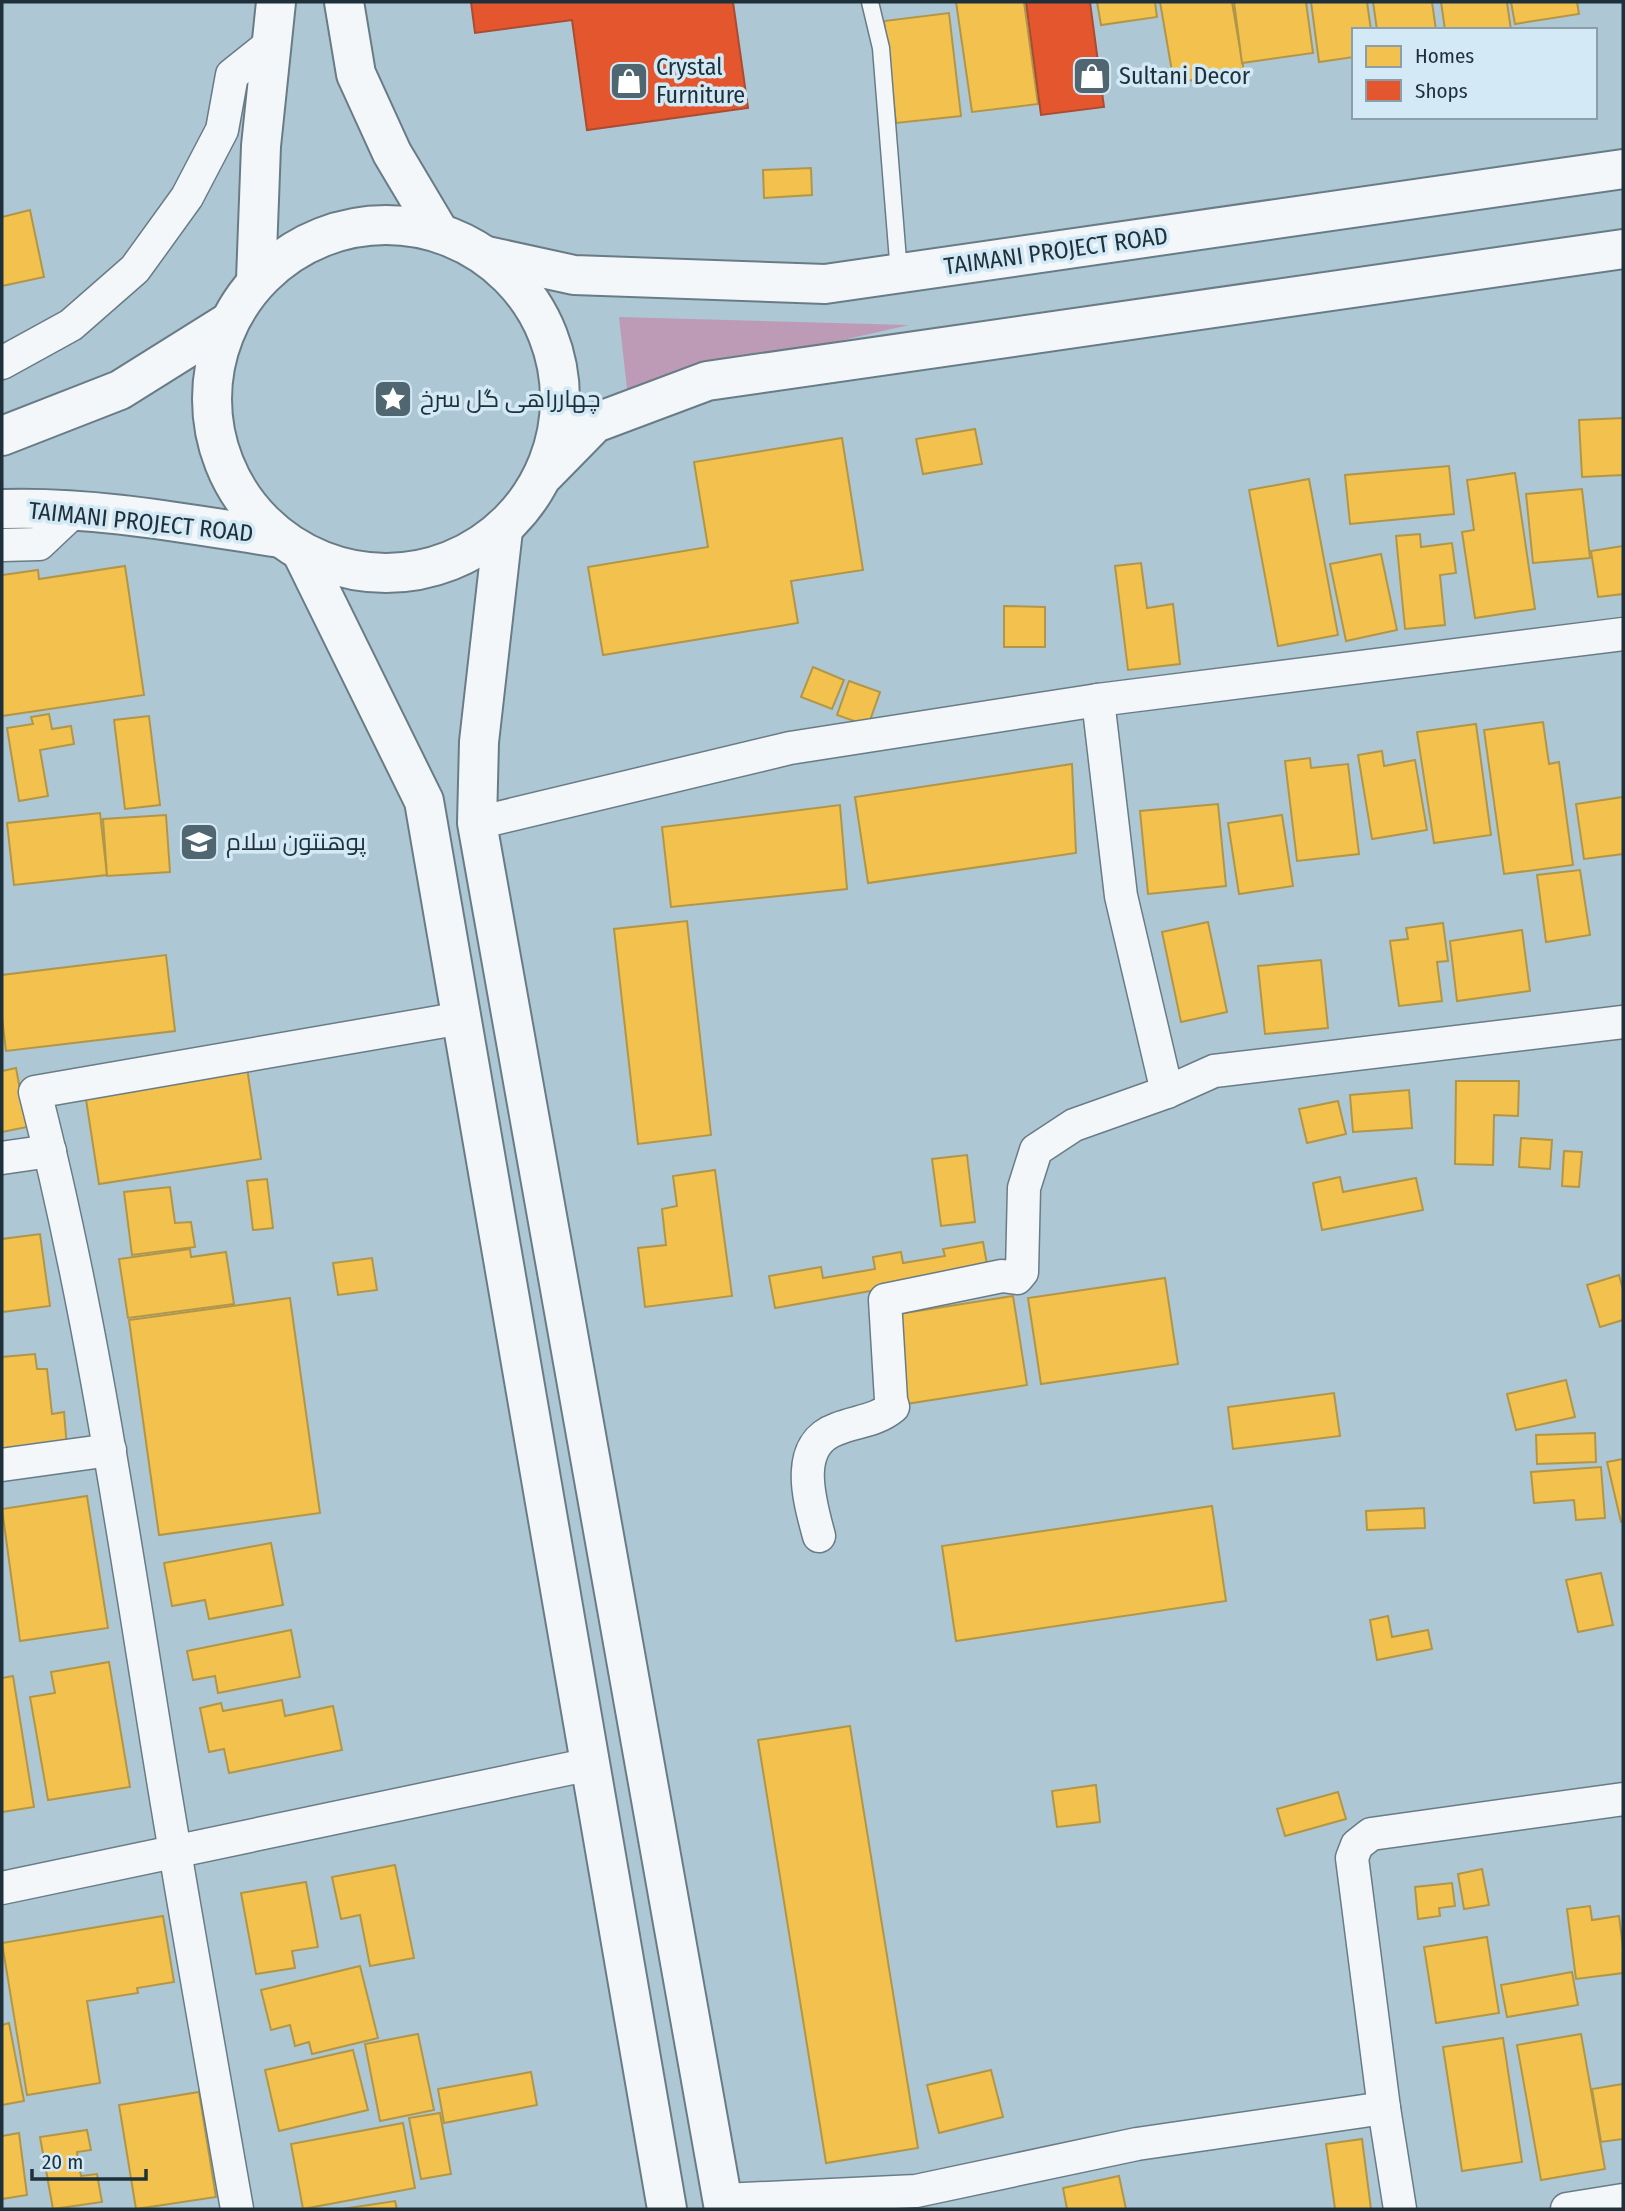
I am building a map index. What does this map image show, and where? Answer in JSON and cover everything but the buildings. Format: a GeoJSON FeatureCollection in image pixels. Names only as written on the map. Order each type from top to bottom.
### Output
{"type":"FeatureCollection","features":[{"type":"Feature","properties":{"kind":"main road"},"geometry":{"type":"LineString","coordinates":[[256,280],[261,146],[276,2]]}},
{"type":"Feature","properties":{"kind":"main road"},"geometry":{"type":"LineString","coordinates":[[344,2],[356,74],[392,153],[439,232]]}},
{"type":"Feature","properties":{"kind":"main road","name":"TAIMANI PROJECT ROAD"},"geometry":{"type":"LineString","coordinates":[[487,256],[574,275],[825,284],[1623,169]]}},
{"type":"Feature","properties":{"kind":"main road"},"geometry":{"type":"LineString","coordinates":[[545,474],[561,415],[556,354],[530,299],[487,256],[439,232],[390,223],[340,229],[295,249],[256,280],[227,323],[211,380],[215,440],[239,494],[290,545],[424,800],[667,2209]]}},
{"type":"Feature","properties":{"kind":"main road"},"geometry":{"type":"LineString","coordinates":[[723,2204],[477,823],[479,742],[503,530],[545,474],[595,423],[706,382],[1623,249]]}},
{"type":"Feature","properties":{"kind":"main road"},"geometry":{"type":"LineString","coordinates":[[2,436],[120,390],[227,323]]}},
{"type":"Feature","properties":{"kind":"main road","name":"TAIMANI PROJECT ROAD"},"geometry":{"type":"LineString","coordinates":[[2,509],[36,508],[131,516],[290,545],[351,570],[405,573],[457,560],[503,530]]}},
{"type":"Feature","properties":{"kind":"street"},"geometry":{"type":"LineString","coordinates":[[2,363],[71,325],[135,269],[187,197],[222,130],[232,75],[273,42]]}},
{"type":"Feature","properties":{"kind":"street"},"geometry":{"type":"LineString","coordinates":[[2,545],[39,544],[74,511]]}},
{"type":"Feature","properties":{"kind":"street"},"geometry":{"type":"LineString","coordinates":[[477,823],[790,748],[1098,701],[1623,634]]}},
{"type":"Feature","properties":{"kind":"street"},"geometry":{"type":"LineString","coordinates":[[1098,701],[1121,896],[1167,1092]]}},
{"type":"Feature","properties":{"kind":"street"},"geometry":{"type":"LineString","coordinates":[[237,2209],[174,1851],[110,1450],[50,1151],[35,1092],[462,1018]]}},
{"type":"Feature","properties":{"kind":"street"},"geometry":{"type":"LineString","coordinates":[[819,1536],[811,1505],[807,1463],[816,1442],[834,1430],[882,1416],[893,1407],[885,1300],[1002,1276],[1017,1278],[1023,1272],[1024,1188],[1036,1150],[1074,1125],[1167,1092],[1214,1071],[1623,1022]]}},
{"type":"Feature","properties":{"kind":"street"},"geometry":{"type":"LineString","coordinates":[[2,1158],[50,1151]]}},
{"type":"Feature","properties":{"kind":"street"},"geometry":{"type":"LineString","coordinates":[[2,1465],[110,1450]]}},
{"type":"Feature","properties":{"kind":"street"},"geometry":{"type":"LineString","coordinates":[[2,1888],[591,1763]]}},
{"type":"Feature","properties":{"kind":"street"},"geometry":{"type":"LineString","coordinates":[[1400,2209],[1384,2108],[1352,1858],[1357,1845],[1371,1835],[1623,1799]]}},
{"type":"Feature","properties":{"kind":"street"},"geometry":{"type":"LineString","coordinates":[[723,2204],[916,2191],[1137,2144],[1384,2108]]}},
{"type":"Feature","properties":{"kind":"street"},"geometry":{"type":"LineString","coordinates":[[1567,2209],[1623,2200]]}},
{"type":"Feature","properties":{"kind":"lane"},"geometry":{"type":"LineString","coordinates":[[870,2],[881,48],[899,273]]}},
{"type":"Feature","properties":{"kind":"shaded area"},"geometry":{"type":"Polygon","coordinates":[[[619,317],[909,325],[627,389],[619,317]]]}},
{"type":"Feature","properties":{"kind":"place","name":"Sultani Decor"},"geometry":{"type":"Point","coordinates":[1092,76]}},
{"type":"Feature","properties":{"kind":"place","name":"Crystal Furniture"},"geometry":{"type":"Point","coordinates":[629,81]}},
{"type":"Feature","properties":{"kind":"place","name":"چهارراهی گل سرخ"},"geometry":{"type":"Point","coordinates":[393,399]}},
{"type":"Feature","properties":{"kind":"place","name":"پوهنتون سلام"},"geometry":{"type":"Point","coordinates":[199,842]}}]}
